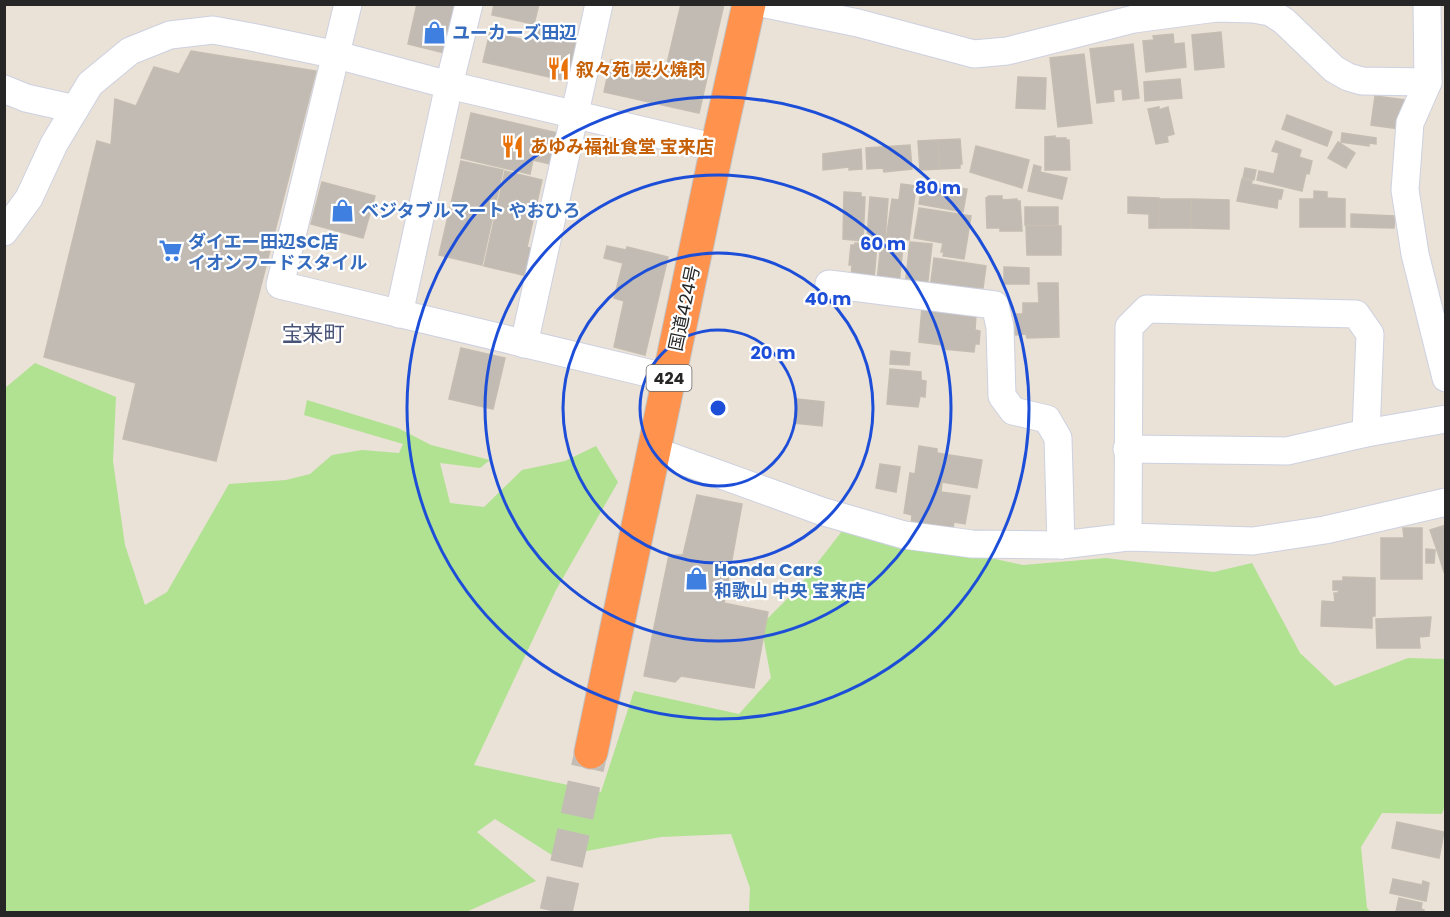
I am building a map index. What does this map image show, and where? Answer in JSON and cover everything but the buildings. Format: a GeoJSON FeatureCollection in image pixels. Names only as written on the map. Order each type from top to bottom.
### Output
{"type":"FeatureCollection","features":[{"type":"Feature","properties":{"kind":"highway","name":"国道424号"},"geometry":{"type":"LineString","coordinates":[[591,752],[749,4]]}},
{"type":"Feature","properties":{"kind":"street"},"geometry":{"type":"LineString","coordinates":[[348,4],[280,285],[669,378]]}},
{"type":"Feature","properties":{"kind":"street"},"geometry":{"type":"LineString","coordinates":[[399,314],[469,4]]}},
{"type":"Feature","properties":{"kind":"street"},"geometry":{"type":"LineString","coordinates":[[524,344],[599,4]]}},
{"type":"Feature","properties":{"kind":"street"},"geometry":{"type":"LineString","coordinates":[[766,4],[858,23],[974,54],[1007,51],[1134,19],[1216,8],[1253,9],[1270,12],[1284,21],[1334,69],[1348,77],[1362,81],[1428,82]]}},
{"type":"Feature","properties":{"kind":"street"},"geometry":{"type":"LineString","coordinates":[[1427,4],[1428,82],[1410,123],[1405,190],[1415,254],[1446,378]]}},
{"type":"Feature","properties":{"kind":"street"},"geometry":{"type":"LineString","coordinates":[[4,232],[28,198],[54,144],[90,84],[130,51],[170,35],[213,30],[337,55],[449,85],[717,148]]}},
{"type":"Feature","properties":{"kind":"street"},"geometry":{"type":"LineString","coordinates":[[4,89],[26,98],[75,109]]}},
{"type":"Feature","properties":{"kind":"street"},"geometry":{"type":"LineString","coordinates":[[830,284],[995,304],[1000,327],[1002,396],[1013,411],[1047,418],[1058,438],[1060,544]]}},
{"type":"Feature","properties":{"kind":"street"},"geometry":{"type":"LineString","coordinates":[[1128,537],[1129,327],[1147,309],[1356,314],[1370,334],[1366,433]]}},
{"type":"Feature","properties":{"kind":"street"},"geometry":{"type":"LineString","coordinates":[[1127,449],[1287,451],[1366,433],[1446,419]]}},
{"type":"Feature","properties":{"kind":"street"},"geometry":{"type":"LineString","coordinates":[[654,451],[821,511],[904,535],[972,544],[1060,544],[1128,537],[1253,542],[1325,531],[1446,502]]}},
{"type":"Feature","properties":{"kind":"green space"},"geometry":{"type":"Polygon","coordinates":[[[35,363],[116,397],[113,461],[125,545],[145,605],[167,592],[229,484],[286,480],[310,474],[332,455],[362,450],[399,453],[403,444],[304,415],[307,400],[398,428],[431,445],[490,460],[480,468],[440,463],[450,503],[484,507],[522,470],[565,461],[596,446],[618,482],[556,590],[474,765],[601,792],[634,691],[739,714],[771,678],[761,625],[797,589],[846,526],[1023,565],[1106,558],[1214,572],[1252,563],[1300,653],[1335,686],[1408,658],[1445,659],[1445,805],[1442,814],[1382,813],[1361,847],[1367,908],[1371,912],[749,912],[750,888],[731,834],[661,837],[555,857],[495,819],[477,832],[536,881],[466,912],[5,912],[5,388],[35,363]]]}},
{"type":"Feature","properties":{"kind":"tunnel"},"geometry":{"type":"LineString","coordinates":[[556,912],[591,752]]}},
{"type":"Feature","properties":{"kind":"place","name":"ユーカーズ田辺"},"geometry":{"type":"Point","coordinates":[434,32]}},
{"type":"Feature","properties":{"kind":"place","name":"叙々苑 炭火焼肉"},"geometry":{"type":"Point","coordinates":[558,69]}},
{"type":"Feature","properties":{"kind":"place","name":"あゆみ福祉食堂 宝来店"},"geometry":{"type":"Point","coordinates":[512,146]}},
{"type":"Feature","properties":{"kind":"place","name":"ベジタブルマート やおひろ"},"geometry":{"type":"Point","coordinates":[343,210]}},
{"type":"Feature","properties":{"kind":"place","name":"ダイエー田辺SC店 イオンフードスタイル"},"geometry":{"type":"Point","coordinates":[170,251]}},
{"type":"Feature","properties":{"kind":"place","name":"Honda Cars 和歌山 中央 宝来店"},"geometry":{"type":"Point","coordinates":[696,579]}},
{"type":"Feature","properties":{"kind":"district","name":"宝来町"},"geometry":{"type":"Point","coordinates":[313,333]}}]}
